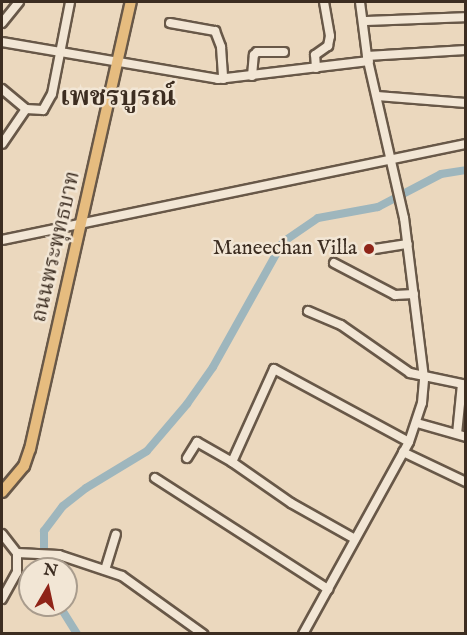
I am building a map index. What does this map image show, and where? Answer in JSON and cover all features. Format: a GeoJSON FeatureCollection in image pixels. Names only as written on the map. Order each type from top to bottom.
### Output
{"type":"FeatureCollection","features":[{"type":"Feature","properties":{"kind":"main road","name":"ถนนพระพุทธบาท"},"geometry":{"type":"LineString","coordinates":[[2,492],[24,466],[30,449],[83,225],[131,2]]}},
{"type":"Feature","properties":{"kind":"street"},"geometry":{"type":"LineString","coordinates":[[2,23],[19,2]]}},
{"type":"Feature","properties":{"kind":"street"},"geometry":{"type":"LineString","coordinates":[[2,89],[26,109],[43,110],[52,94],[70,2]]}},
{"type":"Feature","properties":{"kind":"street"},"geometry":{"type":"LineString","coordinates":[[316,68],[315,55],[328,46],[330,36],[324,2]]}},
{"type":"Feature","properties":{"kind":"street"},"geometry":{"type":"LineString","coordinates":[[303,633],[409,442],[417,423],[424,378],[408,244],[394,159],[368,59],[360,2]]}},
{"type":"Feature","properties":{"kind":"street"},"geometry":{"type":"LineString","coordinates":[[364,21],[465,16]]}},
{"type":"Feature","properties":{"kind":"street"},"geometry":{"type":"LineString","coordinates":[[170,23],[215,31],[221,47],[223,79]]}},
{"type":"Feature","properties":{"kind":"street"},"geometry":{"type":"LineString","coordinates":[[2,42],[61,54],[119,61],[223,79],[316,68],[368,59],[465,50]]}},
{"type":"Feature","properties":{"kind":"street"},"geometry":{"type":"LineString","coordinates":[[252,76],[254,55],[257,52],[284,52]]}},
{"type":"Feature","properties":{"kind":"street"},"geometry":{"type":"LineString","coordinates":[[377,96],[465,103]]}},
{"type":"Feature","properties":{"kind":"street"},"geometry":{"type":"LineString","coordinates":[[2,144],[26,109]]}},
{"type":"Feature","properties":{"kind":"street"},"geometry":{"type":"LineString","coordinates":[[2,240],[465,144]]}},
{"type":"Feature","properties":{"kind":"street"},"geometry":{"type":"LineString","coordinates":[[375,249],[408,244]]}},
{"type":"Feature","properties":{"kind":"street"},"geometry":{"type":"LineString","coordinates":[[334,263],[395,295],[414,294]]}},
{"type":"Feature","properties":{"kind":"street"},"geometry":{"type":"LineString","coordinates":[[308,311],[341,325],[405,370],[424,378],[459,382],[465,386],[461,435],[417,423]]}},
{"type":"Feature","properties":{"kind":"street"},"geometry":{"type":"LineString","coordinates":[[232,462],[274,369],[409,442]]}},
{"type":"Feature","properties":{"kind":"street"},"geometry":{"type":"LineString","coordinates":[[186,458],[197,442],[232,462],[291,503],[355,539]]}},
{"type":"Feature","properties":{"kind":"street"},"geometry":{"type":"LineString","coordinates":[[403,452],[465,482]]}},
{"type":"Feature","properties":{"kind":"street"},"geometry":{"type":"LineString","coordinates":[[155,478],[328,589]]}},
{"type":"Feature","properties":{"kind":"street"},"geometry":{"type":"LineString","coordinates":[[2,534],[17,553],[17,572],[2,599]]}},
{"type":"Feature","properties":{"kind":"street"},"geometry":{"type":"LineString","coordinates":[[105,570],[116,535]]}},
{"type":"Feature","properties":{"kind":"street"},"geometry":{"type":"LineString","coordinates":[[17,553],[59,555],[122,576],[202,633]]}},
{"type":"Feature","properties":{"kind":"waterway"},"geometry":{"type":"LineString","coordinates":[[44,557],[44,531],[63,506],[86,488],[147,451],[187,404],[213,367],[283,242],[318,218],[378,207],[441,174],[466,170]]}},
{"type":"Feature","properties":{"kind":"waterway"},"geometry":{"type":"LineString","coordinates":[[66,617],[77,634]]}},
{"type":"Feature","properties":{"kind":"place","name":"Maneechan Villa"},"geometry":{"type":"Point","coordinates":[369,249]}},
{"type":"Feature","properties":{"kind":"district","name":"เพชรบูรณ์"},"geometry":{"type":"Point","coordinates":[118,99]}}]}
